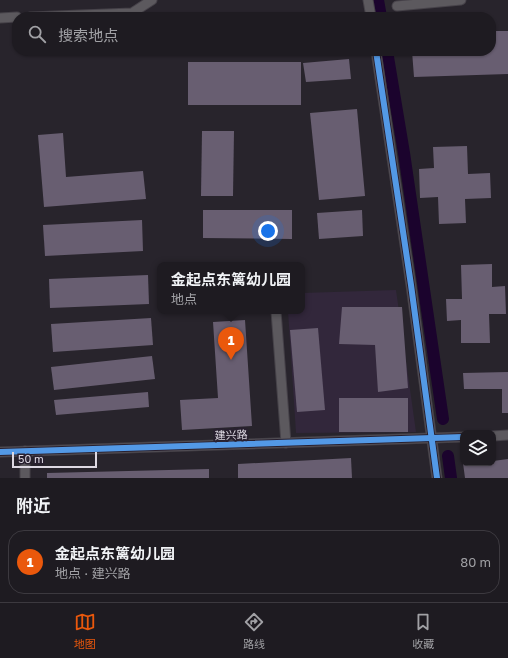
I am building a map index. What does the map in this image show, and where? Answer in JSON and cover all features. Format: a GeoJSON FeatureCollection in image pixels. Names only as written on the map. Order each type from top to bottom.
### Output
{"type":"FeatureCollection","features":[{"type":"Feature","properties":{"kind":"street"},"geometry":{"type":"LineString","coordinates":[[134,12],[152,0]]}},
{"type":"Feature","properties":{"kind":"street"},"geometry":{"type":"LineString","coordinates":[[368,0],[370,12]]}},
{"type":"Feature","properties":{"kind":"street"},"geometry":{"type":"LineString","coordinates":[[397,6],[461,0]]}},
{"type":"Feature","properties":{"kind":"street"},"geometry":{"type":"LineString","coordinates":[[0,18],[12,18]]}},
{"type":"Feature","properties":{"kind":"street"},"geometry":{"type":"LineString","coordinates":[[377,56],[411,285],[430,439],[437,478]]}},
{"type":"Feature","properties":{"kind":"street"},"geometry":{"type":"LineString","coordinates":[[276,314],[286,443]]}},
{"type":"Feature","properties":{"kind":"street"},"geometry":{"type":"LineString","coordinates":[[496,436],[508,435]]}},
{"type":"Feature","properties":{"kind":"street","name":"建兴路"},"geometry":{"type":"LineString","coordinates":[[0,452],[460,437]]}},
{"type":"Feature","properties":{"kind":"street"},"geometry":{"type":"LineString","coordinates":[[25,451],[25,478]]}},
{"type":"Feature","properties":{"kind":"shaded area"},"geometry":{"type":"Polygon","coordinates":[[[396,290],[416,432],[296,433],[288,314],[305,314],[305,293],[396,290]]]}},
{"type":"Feature","properties":{"kind":"building"},"geometry":{"type":"Polygon","coordinates":[[[496,31],[508,31],[508,74],[414,77],[412,56],[496,56],[496,31]]]}},
{"type":"Feature","properties":{"kind":"building"},"geometry":{"type":"Polygon","coordinates":[[[349,59],[351,79],[306,82],[303,63],[349,59]]]}},
{"type":"Feature","properties":{"kind":"building"},"geometry":{"type":"Polygon","coordinates":[[[188,62],[301,62],[301,105],[188,105],[188,62]]]}},
{"type":"Feature","properties":{"kind":"building"},"geometry":{"type":"Polygon","coordinates":[[[357,109],[365,196],[319,200],[310,113],[357,109]]]}},
{"type":"Feature","properties":{"kind":"building"},"geometry":{"type":"Polygon","coordinates":[[[202,131],[234,131],[233,196],[201,196],[202,131]]]}},
{"type":"Feature","properties":{"kind":"building"},"geometry":{"type":"Polygon","coordinates":[[[63,133],[66,177],[143,171],[146,199],[44,207],[38,135],[63,133]]]}},
{"type":"Feature","properties":{"kind":"building"},"geometry":{"type":"Polygon","coordinates":[[[467,146],[468,174],[490,173],[491,198],[465,199],[466,223],[439,224],[438,197],[420,198],[419,169],[434,168],[433,147],[467,146]]]}},
{"type":"Feature","properties":{"kind":"building"},"geometry":{"type":"Polygon","coordinates":[[[203,210],[292,210],[292,239],[203,238],[203,210]]]}},
{"type":"Feature","properties":{"kind":"building"},"geometry":{"type":"Polygon","coordinates":[[[362,210],[363,236],[319,239],[317,213],[362,210]]]}},
{"type":"Feature","properties":{"kind":"building"},"geometry":{"type":"Polygon","coordinates":[[[142,220],[143,251],[45,256],[43,225],[142,220]]]}},
{"type":"Feature","properties":{"kind":"building"},"geometry":{"type":"Polygon","coordinates":[[[492,264],[492,287],[505,286],[506,314],[489,314],[490,343],[461,343],[461,320],[447,321],[446,299],[462,299],[461,265],[492,264]]]}},
{"type":"Feature","properties":{"kind":"building"},"geometry":{"type":"Polygon","coordinates":[[[148,275],[149,304],[50,308],[49,279],[148,275]]]}},
{"type":"Feature","properties":{"kind":"building"},"geometry":{"type":"Polygon","coordinates":[[[342,307],[402,307],[408,388],[378,392],[375,345],[339,344],[342,307]]]}},
{"type":"Feature","properties":{"kind":"building"},"geometry":{"type":"Polygon","coordinates":[[[151,318],[153,345],[53,352],[51,324],[151,318]]]}},
{"type":"Feature","properties":{"kind":"building"},"geometry":{"type":"Polygon","coordinates":[[[245,320],[252,426],[182,430],[180,400],[218,398],[213,322],[245,320]]]}},
{"type":"Feature","properties":{"kind":"building"},"geometry":{"type":"Polygon","coordinates":[[[318,328],[325,410],[297,412],[290,330],[318,328]]]}},
{"type":"Feature","properties":{"kind":"building"},"geometry":{"type":"Polygon","coordinates":[[[152,356],[155,379],[54,390],[51,367],[152,356]]]}},
{"type":"Feature","properties":{"kind":"building"},"geometry":{"type":"Polygon","coordinates":[[[508,372],[508,413],[502,413],[502,389],[464,389],[463,373],[508,372]]]}},
{"type":"Feature","properties":{"kind":"building"},"geometry":{"type":"Polygon","coordinates":[[[148,392],[149,407],[56,415],[54,400],[148,392]]]}},
{"type":"Feature","properties":{"kind":"building"},"geometry":{"type":"Polygon","coordinates":[[[339,398],[408,398],[408,432],[339,432],[339,398]]]}},
{"type":"Feature","properties":{"kind":"building"},"geometry":{"type":"Polygon","coordinates":[[[351,458],[352,478],[238,478],[238,464],[351,458]]]}},
{"type":"Feature","properties":{"kind":"building"},"geometry":{"type":"Polygon","coordinates":[[[508,459],[508,478],[465,478],[463,466],[496,466],[496,461],[508,459]]]}},
{"type":"Feature","properties":{"kind":"building"},"geometry":{"type":"Polygon","coordinates":[[[209,469],[209,478],[47,478],[47,473],[209,469]]]}},
{"type":"Feature","properties":{"kind":"waterway"},"geometry":{"type":"LineString","coordinates":[[378,0],[380,12]]}},
{"type":"Feature","properties":{"kind":"waterway"},"geometry":{"type":"LineString","coordinates":[[388,56],[404,153],[443,419]]}},
{"type":"Feature","properties":{"kind":"waterway"},"geometry":{"type":"LineString","coordinates":[[448,456],[451,478]]}},
{"type":"Feature","properties":{"kind":"cycle path"},"geometry":{"type":"LineString","coordinates":[[377,56],[411,285],[437,478]]}},
{"type":"Feature","properties":{"kind":"cycle path"},"geometry":{"type":"LineString","coordinates":[[0,452],[460,437]]}},
{"type":"Feature","properties":{"kind":"place","name":"金起点东篱幼儿园"},"geometry":{"type":"Point","coordinates":[231,360]}}]}
